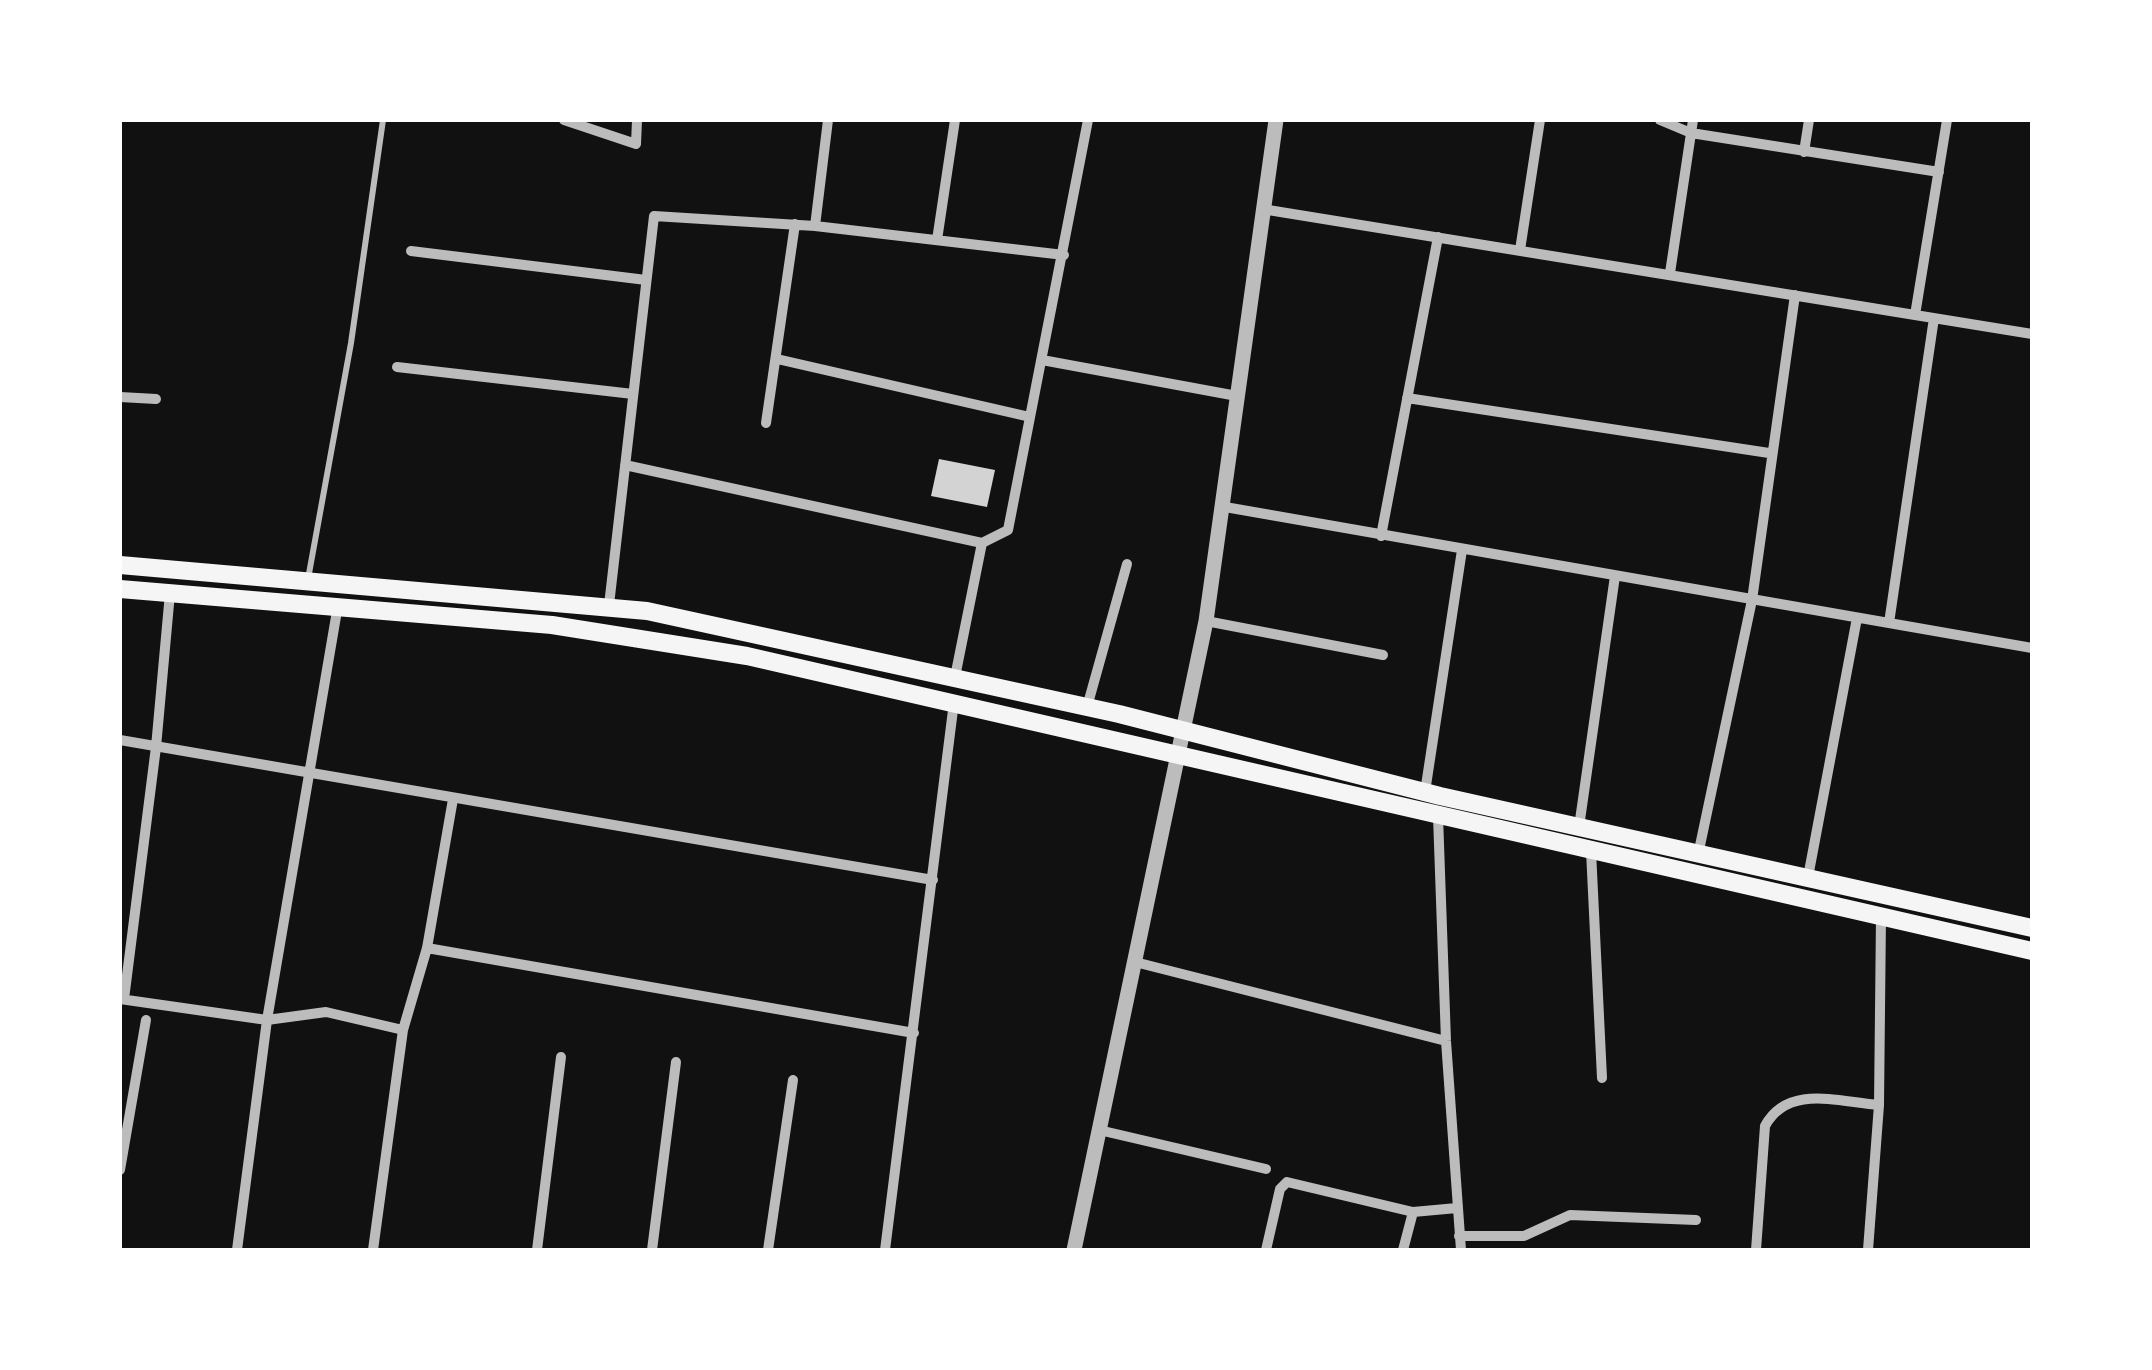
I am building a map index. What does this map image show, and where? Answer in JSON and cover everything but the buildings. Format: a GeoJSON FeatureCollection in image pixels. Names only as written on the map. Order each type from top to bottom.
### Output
{"type":"FeatureCollection","features":[{"type":"Feature","properties":{"kind":"main road"},"geometry":{"type":"LineString","coordinates":[[120,566],[647,610],[1088,707],[1578,828],[2032,928]]}},
{"type":"Feature","properties":{"kind":"main road"},"geometry":{"type":"LineString","coordinates":[[120,588],[338,605],[640,637],[954,702],[2032,951]]}},
{"type":"Feature","properties":{"kind":"main road"},"geometry":{"type":"LineString","coordinates":[[640,637],[647,610]]}},
{"type":"Feature","properties":{"kind":"street"},"geometry":{"type":"LineString","coordinates":[[564,120],[636,144],[636,120]]}},
{"type":"Feature","properties":{"kind":"street"},"geometry":{"type":"LineString","coordinates":[[815,226],[828,120]]}},
{"type":"Feature","properties":{"kind":"street"},"geometry":{"type":"LineString","coordinates":[[937,240],[955,120]]}},
{"type":"Feature","properties":{"kind":"street"},"geometry":{"type":"LineString","coordinates":[[625,466],[982,543],[1001,536],[1012,524],[1088,120]]}},
{"type":"Feature","properties":{"kind":"street"},"geometry":{"type":"LineString","coordinates":[[1074,1250],[1206,621],[1225,507],[1261,208],[1276,120]]}},
{"type":"Feature","properties":{"kind":"street"},"geometry":{"type":"LineString","coordinates":[[1520,250],[1540,120]]}},
{"type":"Feature","properties":{"kind":"street"},"geometry":{"type":"LineString","coordinates":[[1660,120],[1691,133],[1939,172]]}},
{"type":"Feature","properties":{"kind":"street"},"geometry":{"type":"LineString","coordinates":[[1670,273],[1692,120]]}},
{"type":"Feature","properties":{"kind":"street"},"geometry":{"type":"LineString","coordinates":[[1804,152],[1810,120]]}},
{"type":"Feature","properties":{"kind":"street"},"geometry":{"type":"LineString","coordinates":[[1915,315],[1947,120]]}},
{"type":"Feature","properties":{"kind":"street"},"geometry":{"type":"LineString","coordinates":[[1261,208],[2032,334]]}},
{"type":"Feature","properties":{"kind":"street"},"geometry":{"type":"LineString","coordinates":[[609,605],[654,216],[795,224],[1064,255]]}},
{"type":"Feature","properties":{"kind":"street"},"geometry":{"type":"LineString","coordinates":[[766,423],[795,224]]}},
{"type":"Feature","properties":{"kind":"street"},"geometry":{"type":"LineString","coordinates":[[1381,536],[1438,237]]}},
{"type":"Feature","properties":{"kind":"street"},"geometry":{"type":"LineString","coordinates":[[411,252],[646,280]]}},
{"type":"Feature","properties":{"kind":"street"},"geometry":{"type":"LineString","coordinates":[[1698,854],[1752,600],[1795,295]]}},
{"type":"Feature","properties":{"kind":"street"},"geometry":{"type":"LineString","coordinates":[[1889,623],[1934,318]]}},
{"type":"Feature","properties":{"kind":"street"},"geometry":{"type":"LineString","coordinates":[[777,359],[1030,418]]}},
{"type":"Feature","properties":{"kind":"street"},"geometry":{"type":"LineString","coordinates":[[1042,360],[1237,396]]}},
{"type":"Feature","properties":{"kind":"street"},"geometry":{"type":"LineString","coordinates":[[397,366],[633,394]]}},
{"type":"Feature","properties":{"kind":"street"},"geometry":{"type":"LineString","coordinates":[[120,398],[156,400]]}},
{"type":"Feature","properties":{"kind":"street"},"geometry":{"type":"LineString","coordinates":[[1407,398],[1770,453]]}},
{"type":"Feature","properties":{"kind":"street"},"geometry":{"type":"LineString","coordinates":[[1225,507],[2032,648]]}},
{"type":"Feature","properties":{"kind":"street"},"geometry":{"type":"LineString","coordinates":[[955,677],[982,543]]}},
{"type":"Feature","properties":{"kind":"street"},"geometry":{"type":"LineString","coordinates":[[1425,792],[1462,550]]}},
{"type":"Feature","properties":{"kind":"street"},"geometry":{"type":"LineString","coordinates":[[1088,707],[1127,564]]}},
{"type":"Feature","properties":{"kind":"street"},"geometry":{"type":"LineString","coordinates":[[1578,828],[1614,576]]}},
{"type":"Feature","properties":{"kind":"street"},"geometry":{"type":"LineString","coordinates":[[170,592],[156,747],[122,999],[268,1020],[326,1012],[402,1030]]}},
{"type":"Feature","properties":{"kind":"street"},"geometry":{"type":"LineString","coordinates":[[236,1250],[268,1020],[338,605]]}},
{"type":"Feature","properties":{"kind":"street"},"geometry":{"type":"LineString","coordinates":[[1808,877],[1856,618]]}},
{"type":"Feature","properties":{"kind":"street"},"geometry":{"type":"LineString","coordinates":[[1206,621],[1383,655]]}},
{"type":"Feature","properties":{"kind":"street"},"geometry":{"type":"LineString","coordinates":[[885,1250],[954,702]]}},
{"type":"Feature","properties":{"kind":"street"},"geometry":{"type":"LineString","coordinates":[[120,740],[932,880]]}},
{"type":"Feature","properties":{"kind":"street"},"geometry":{"type":"LineString","coordinates":[[373,1250],[402,1030],[427,948],[452,799]]}},
{"type":"Feature","properties":{"kind":"street"},"geometry":{"type":"LineString","coordinates":[[1438,816],[1446,1041],[1461,1250]]}},
{"type":"Feature","properties":{"kind":"street"},"geometry":{"type":"LineString","coordinates":[[1591,851],[1602,1078]]}},
{"type":"Feature","properties":{"kind":"street"},"geometry":{"type":"LineString","coordinates":[[1868,1250],[1879,1105],[1881,916]]}},
{"type":"Feature","properties":{"kind":"street"},"geometry":{"type":"LineString","coordinates":[[427,948],[914,1033]]}},
{"type":"Feature","properties":{"kind":"street"},"geometry":{"type":"LineString","coordinates":[[1135,962],[1446,1041]]}},
{"type":"Feature","properties":{"kind":"street"},"geometry":{"type":"LineString","coordinates":[[120,1170],[146,1020]]}},
{"type":"Feature","properties":{"kind":"street"},"geometry":{"type":"LineString","coordinates":[[537,1250],[561,1057]]}},
{"type":"Feature","properties":{"kind":"street"},"geometry":{"type":"LineString","coordinates":[[652,1250],[676,1062]]}},
{"type":"Feature","properties":{"kind":"street"},"geometry":{"type":"LineString","coordinates":[[768,1250],[792,1080]]}},
{"type":"Feature","properties":{"kind":"street"},"geometry":{"type":"LineString","coordinates":[[1756,1250],[1765,1126],[1772,1112],[1792,1098],[1879,1105]]}},
{"type":"Feature","properties":{"kind":"street"},"geometry":{"type":"LineString","coordinates":[[1100,1130],[1266,1169]]}},
{"type":"Feature","properties":{"kind":"street"},"geometry":{"type":"LineString","coordinates":[[1266,1250],[1280,1189],[1287,1182],[1413,1212],[1457,1208]]}},
{"type":"Feature","properties":{"kind":"street"},"geometry":{"type":"LineString","coordinates":[[1404,1250],[1413,1212]]}},
{"type":"Feature","properties":{"kind":"street"},"geometry":{"type":"LineString","coordinates":[[1459,1236],[1524,1236],[1570,1215],[1696,1220]]}},
{"type":"Feature","properties":{"kind":"lane"},"geometry":{"type":"LineString","coordinates":[[308,580],[351,343],[383,120]]}}]}
